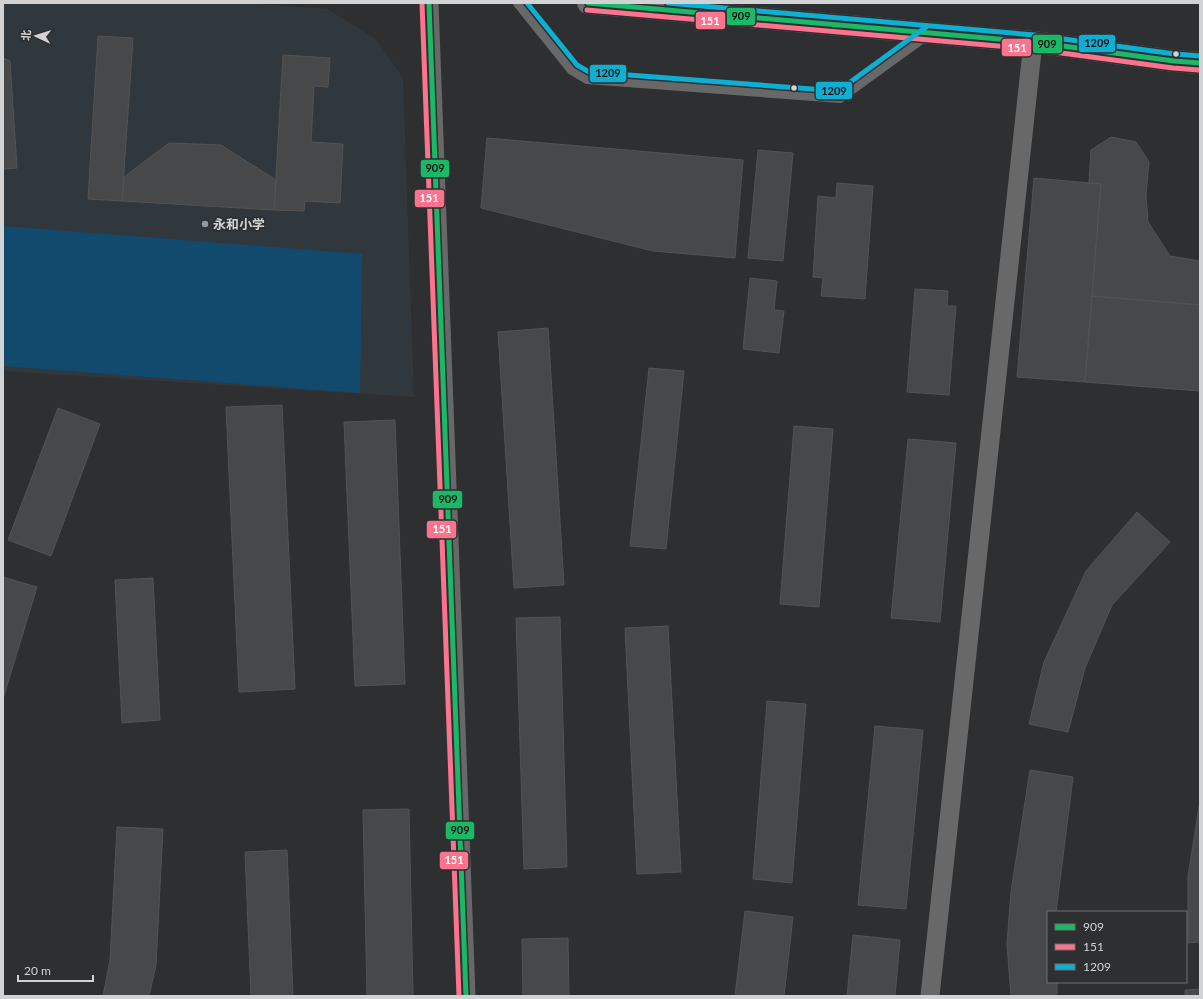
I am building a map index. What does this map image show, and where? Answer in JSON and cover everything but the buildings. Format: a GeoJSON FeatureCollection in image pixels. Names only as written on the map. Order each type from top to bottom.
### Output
{"type":"FeatureCollection","features":[{"type":"Feature","properties":{"kind":"street"},"geometry":{"type":"LineString","coordinates":[[429,3],[466,996]]}},
{"type":"Feature","properties":{"kind":"street"},"geometry":{"type":"LineString","coordinates":[[588,3],[1032,42],[1174,61],[1200,63]]}},
{"type":"Feature","properties":{"kind":"street"},"geometry":{"type":"LineString","coordinates":[[930,996],[1032,42]]}},
{"type":"Feature","properties":{"kind":"lane"},"geometry":{"type":"LineString","coordinates":[[518,3],[572,70],[587,79],[840,98],[930,33]]}},
{"type":"Feature","properties":{"kind":"shaded area","name":"永和小学"},"geometry":{"type":"Polygon","coordinates":[[[3,3],[242,3],[327,9],[376,39],[403,78],[414,397],[3,371],[3,3]]]}},
{"type":"Feature","properties":{"kind":"shaded area"},"geometry":{"type":"Polygon","coordinates":[[[3,226],[362,254],[360,393],[3,366],[3,226]]]}},
{"type":"Feature","properties":{"kind":"transit line","name":"151"},"geometry":{"type":"LineString","coordinates":[[422,3],[459,996]]}},
{"type":"Feature","properties":{"kind":"transit line","name":"909"},"geometry":{"type":"LineString","coordinates":[[429,3],[466,996]]}},
{"type":"Feature","properties":{"kind":"transit line","name":"1209"},"geometry":{"type":"LineString","coordinates":[[527,3],[577,65],[589,72],[838,91],[926,27]]}},
{"type":"Feature","properties":{"kind":"transit line","name":"909"},"geometry":{"type":"LineString","coordinates":[[588,3],[1033,42],[1174,61],[1200,63]]}},
{"type":"Feature","properties":{"kind":"transit line","name":"1209"},"geometry":{"type":"LineString","coordinates":[[668,3],[1034,35],[1200,56]]}},
{"type":"Feature","properties":{"kind":"transit line","name":"151"},"geometry":{"type":"LineString","coordinates":[[587,10],[1032,49],[1173,68],[1199,70]]}},
{"type":"Feature","properties":{"kind":"place","name":"永和小学"},"geometry":{"type":"Point","coordinates":[205,224]}}]}
